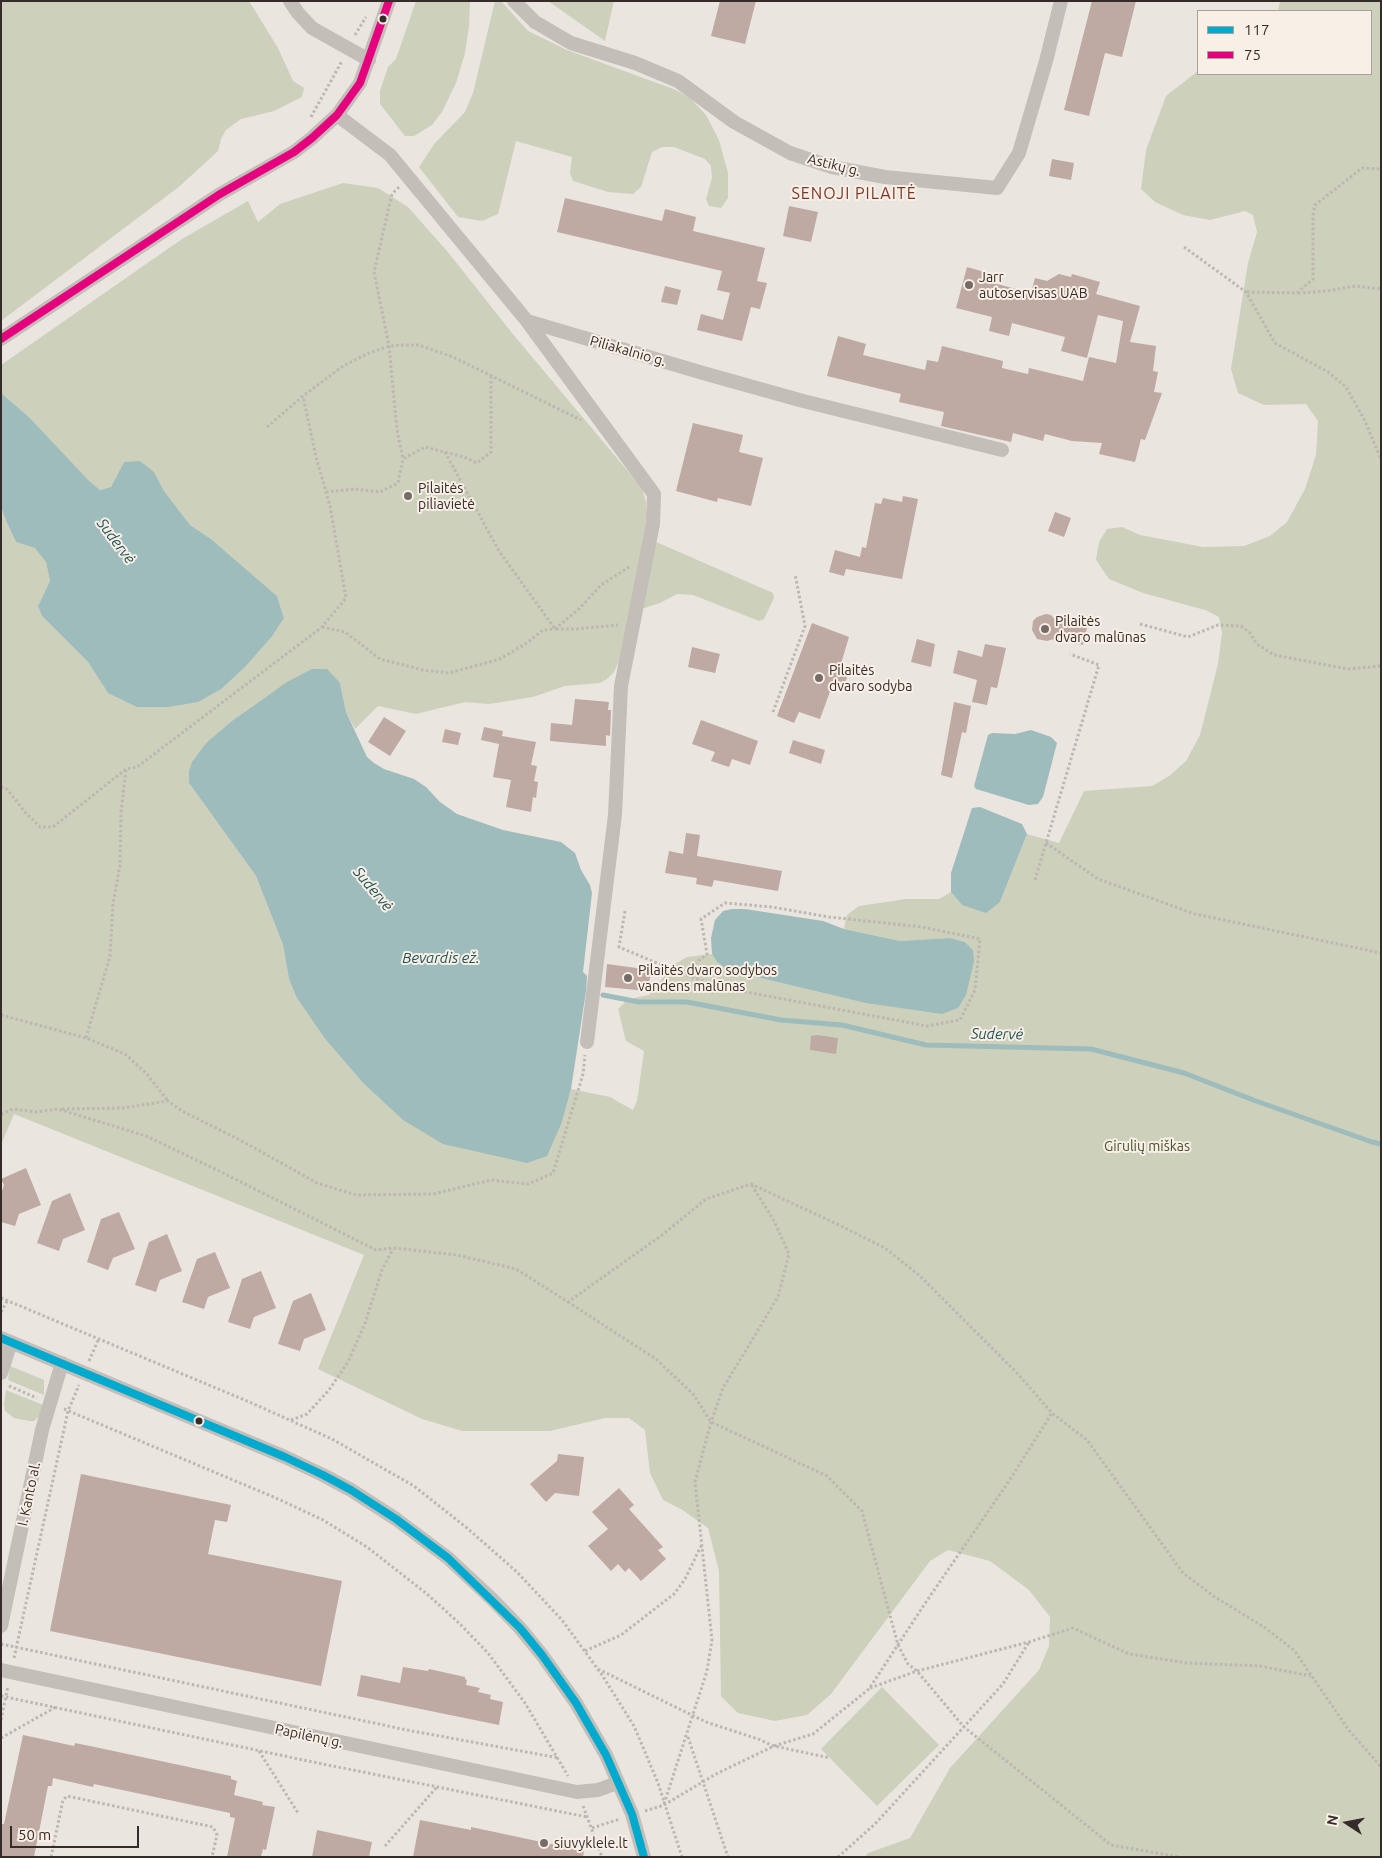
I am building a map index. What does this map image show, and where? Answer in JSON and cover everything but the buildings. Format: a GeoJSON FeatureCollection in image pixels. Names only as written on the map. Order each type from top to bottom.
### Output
{"type":"FeatureCollection","features":[{"type":"Feature","properties":{"kind":"street"},"geometry":{"type":"LineString","coordinates":[[290,1],[312,28],[369,60]]}},
{"type":"Feature","properties":{"kind":"street"},"geometry":{"type":"LineString","coordinates":[[1,339],[220,194],[294,152],[312,138],[337,115],[360,83],[389,1]]}},
{"type":"Feature","properties":{"kind":"street","name":"Astikų g."},"geometry":{"type":"LineString","coordinates":[[514,1],[535,22],[571,43],[634,63],[678,81],[734,122],[790,154],[832,167],[885,177],[997,188],[1019,153],[1046,61],[1061,1]]}},
{"type":"Feature","properties":{"kind":"street"},"geometry":{"type":"LineString","coordinates":[[337,115],[390,155],[527,322],[654,494],[653,524],[621,686],[615,815],[587,1042]]}},
{"type":"Feature","properties":{"kind":"street","name":"Piliakalnio g."},"geometry":{"type":"LineString","coordinates":[[527,322],[803,400],[1002,450]]}},
{"type":"Feature","properties":{"kind":"street"},"geometry":{"type":"LineString","coordinates":[[1,1373],[6,1340],[285,1457],[323,1475],[351,1490],[396,1519],[448,1558],[492,1600],[542,1655],[576,1702],[606,1755],[632,1814],[644,1857]]}},
{"type":"Feature","properties":{"kind":"street","name":"I. Kanto al."},"geometry":{"type":"LineString","coordinates":[[1,1626],[42,1430],[62,1363]]}},
{"type":"Feature","properties":{"kind":"street","name":"Papilėnų g."},"geometry":{"type":"LineString","coordinates":[[6,1671],[577,1792],[598,1790],[618,1783]]}},
{"type":"Feature","properties":{"kind":"path"},"geometry":{"type":"LineString","coordinates":[[312,138],[303,126],[312,116],[370,10]]}},
{"type":"Feature","properties":{"kind":"path"},"geometry":{"type":"LineString","coordinates":[[1297,293],[1313,279],[1315,250],[1313,215],[1315,205],[1362,168],[1381,169]]}},
{"type":"Feature","properties":{"kind":"path"},"geometry":{"type":"LineString","coordinates":[[326,492],[354,489],[380,492],[398,483],[403,459],[397,430],[389,346],[374,272],[392,194],[408,178]]}},
{"type":"Feature","properties":{"kind":"path"},"geometry":{"type":"LineString","coordinates":[[1184,247],[1246,292],[1275,342],[1328,372],[1346,386],[1364,419],[1381,459]]}},
{"type":"Feature","properties":{"kind":"path"},"geometry":{"type":"LineString","coordinates":[[1246,292],[1297,293],[1327,291],[1356,286],[1381,289]]}},
{"type":"Feature","properties":{"kind":"path"},"geometry":{"type":"LineString","coordinates":[[267,427],[303,396],[343,366],[369,353],[389,346],[404,344],[419,345],[452,357],[585,422]]}},
{"type":"Feature","properties":{"kind":"path"},"geometry":{"type":"LineString","coordinates":[[403,459],[425,447],[464,457],[477,463],[491,452],[491,377]]}},
{"type":"Feature","properties":{"kind":"path"},"geometry":{"type":"LineString","coordinates":[[1,787],[7,789],[40,827],[53,827],[126,769],[137,767],[322,627],[346,598],[330,506],[316,457],[303,396]]}},
{"type":"Feature","properties":{"kind":"path"},"geometry":{"type":"LineString","coordinates":[[445,452],[499,551],[555,629]]}},
{"type":"Feature","properties":{"kind":"path"},"geometry":{"type":"LineString","coordinates":[[555,629],[580,608],[601,585],[646,558]]}},
{"type":"Feature","properties":{"kind":"path"},"geometry":{"type":"LineString","coordinates":[[773,712],[805,626],[795,574]]}},
{"type":"Feature","properties":{"kind":"path"},"geometry":{"type":"LineString","coordinates":[[322,627],[344,632],[380,660],[423,670],[449,673],[500,659],[527,643],[543,630],[633,624]]}},
{"type":"Feature","properties":{"kind":"path"},"geometry":{"type":"LineString","coordinates":[[1140,624],[1188,638],[1218,624],[1241,626],[1250,633],[1257,644],[1274,655],[1348,669],[1381,666]]}},
{"type":"Feature","properties":{"kind":"path"},"geometry":{"type":"LineString","coordinates":[[1035,880],[1099,665],[1070,654]]}},
{"type":"Feature","properties":{"kind":"path"},"geometry":{"type":"LineString","coordinates":[[86,1038],[110,956],[113,903],[120,865],[121,813],[126,769]]}},
{"type":"Feature","properties":{"kind":"path"},"geometry":{"type":"LineString","coordinates":[[1046,843],[1098,879],[1195,914],[1381,953]]}},
{"type":"Feature","properties":{"kind":"path"},"geometry":{"type":"LineString","coordinates":[[625,911],[619,948],[683,973],[719,987],[926,1026],[960,1020],[975,990],[980,940],[922,927],[829,917],[772,907],[725,903],[701,919],[706,954],[683,973]]}},
{"type":"Feature","properties":{"kind":"path"},"geometry":{"type":"LineString","coordinates":[[1,1015],[86,1038],[125,1054],[146,1072],[168,1101],[182,1111],[240,1140],[317,1183],[356,1195],[432,1194],[491,1180],[528,1184],[553,1172],[583,1074]]}},
{"type":"Feature","properties":{"kind":"path"},"geometry":{"type":"LineString","coordinates":[[1,1114],[13,1109],[36,1112],[123,1108],[168,1101]]}},
{"type":"Feature","properties":{"kind":"path"},"geometry":{"type":"LineString","coordinates":[[58,1110],[146,1136],[218,1170],[376,1250],[394,1248],[457,1255],[516,1268],[656,1359],[693,1394],[711,1422],[827,1476],[862,1511],[898,1645],[908,1664],[964,1727],[1111,1845],[1180,1857]]}},
{"type":"Feature","properties":{"kind":"path"},"geometry":{"type":"LineString","coordinates":[[568,1302],[662,1234],[706,1199],[751,1184],[885,1248],[920,1276],[960,1314],[1017,1373],[1052,1413],[1087,1440],[1183,1573],[1215,1597],[1264,1627],[1294,1650],[1348,1729],[1381,1767]]}},
{"type":"Feature","properties":{"kind":"path"},"geometry":{"type":"LineString","coordinates":[[751,1184],[773,1219],[789,1254],[778,1297],[723,1388],[711,1422],[695,1482],[712,1640],[707,1671],[694,1716],[664,1805],[702,1782],[774,1746],[813,1734],[869,1688],[988,1513],[1052,1413]]}},
{"type":"Feature","properties":{"kind":"path"},"geometry":{"type":"LineString","coordinates":[[290,1420],[307,1414],[329,1390],[348,1362],[365,1323],[382,1270],[394,1248]]}},
{"type":"Feature","properties":{"kind":"path"},"geometry":{"type":"LineString","coordinates":[[1,1312],[7,1301]]}},
{"type":"Feature","properties":{"kind":"path"},"geometry":{"type":"LineString","coordinates":[[1,1720],[6,1696],[6,1671],[17,1647],[68,1411],[99,1338]]}},
{"type":"Feature","properties":{"kind":"path"},"geometry":{"type":"LineString","coordinates":[[1,1383],[276,1498],[323,1520],[367,1547],[427,1594],[460,1623],[488,1653],[525,1703],[559,1758],[577,1792],[602,1857]]}},
{"type":"Feature","properties":{"kind":"path"},"geometry":{"type":"LineString","coordinates":[[585,1651],[620,1635],[674,1594],[685,1579],[701,1545]]}},
{"type":"Feature","properties":{"kind":"path"},"geometry":{"type":"LineString","coordinates":[[869,1688],[917,1672],[1029,1642],[1073,1628],[1129,1654],[1186,1663],[1260,1666],[1311,1676]]}},
{"type":"Feature","properties":{"kind":"path"},"geometry":{"type":"LineString","coordinates":[[838,1857],[875,1824],[1003,1684],[1029,1642]]}},
{"type":"Feature","properties":{"kind":"path"},"geometry":{"type":"LineString","coordinates":[[1,1644],[407,1730],[559,1758]]}},
{"type":"Feature","properties":{"kind":"path"},"geometry":{"type":"LineString","coordinates":[[597,1668],[706,1722],[774,1746],[830,1758]]}},
{"type":"Feature","properties":{"kind":"path"},"geometry":{"type":"LineString","coordinates":[[1,1696],[587,1817]]}},
{"type":"Feature","properties":{"kind":"path"},"geometry":{"type":"LineString","coordinates":[[1,1738],[56,1707]]}},
{"type":"Feature","properties":{"kind":"path"},"geometry":{"type":"LineString","coordinates":[[687,1735],[728,1857]]}},
{"type":"Feature","properties":{"kind":"path"},"geometry":{"type":"LineString","coordinates":[[259,1750],[298,1813]]}},
{"type":"Feature","properties":{"kind":"path"},"geometry":{"type":"LineString","coordinates":[[385,1846],[437,1787]]}},
{"type":"Feature","properties":{"kind":"path"},"geometry":{"type":"LineString","coordinates":[[51,1857],[63,1800],[67,1796],[213,1827],[217,1835],[212,1857]]}},
{"type":"Feature","properties":{"kind":"green space"},"geometry":{"type":"Polygon","coordinates":[[[1,1],[249,1],[278,48],[293,81],[304,88],[302,97],[274,111],[241,119],[226,130],[218,151],[180,186],[1,321],[1,1]]]}},
{"type":"Feature","properties":{"kind":"green space"},"geometry":{"type":"Polygon","coordinates":[[[416,1],[470,1],[469,26],[465,53],[456,83],[442,112],[432,125],[414,136],[405,136],[380,104],[380,91],[388,67],[396,59],[416,1]]]}},
{"type":"Feature","properties":{"kind":"green space"},"geometry":{"type":"Polygon","coordinates":[[[495,1],[501,1],[528,31],[567,50],[676,90],[690,98],[706,115],[719,140],[728,173],[728,198],[721,208],[709,206],[706,199],[712,178],[711,166],[705,159],[674,147],[662,147],[652,152],[641,187],[633,194],[608,192],[573,181],[570,173],[572,157],[516,141],[498,214],[482,221],[458,217],[419,167],[435,143],[465,112],[473,93],[495,1]]]}},
{"type":"Feature","properties":{"kind":"green space"},"geometry":{"type":"Polygon","coordinates":[[[548,1],[614,1],[605,41],[548,1]]]}},
{"type":"Feature","properties":{"kind":"green space","name":"Girulių miškas"},"geometry":{"type":"Polygon","coordinates":[[[1280,1],[1381,1],[1381,1857],[865,1857],[868,1853],[910,1838],[950,1768],[1039,1670],[1049,1646],[1050,1617],[1029,1590],[990,1561],[948,1550],[930,1561],[831,1694],[807,1715],[775,1721],[738,1713],[721,1696],[719,1571],[708,1528],[681,1509],[663,1500],[650,1473],[645,1430],[629,1418],[605,1418],[550,1431],[462,1431],[422,1419],[318,1369],[364,1255],[14,1114],[1,1145],[1,507],[16,542],[36,548],[46,562],[50,581],[38,606],[42,616],[88,662],[108,693],[273,635],[284,618],[277,596],[211,539],[190,525],[164,491],[154,472],[124,462],[111,487],[100,490],[89,482],[29,417],[1,393],[1,365],[182,239],[248,201],[258,222],[280,204],[343,183],[378,188],[408,207],[447,251],[512,333],[642,488],[646,502],[645,537],[773,593],[774,598],[764,619],[759,621],[693,595],[677,594],[660,603],[629,613],[619,661],[614,672],[607,679],[600,683],[565,686],[533,697],[489,704],[465,702],[416,714],[378,706],[355,729],[346,712],[340,683],[266,697],[233,720],[207,742],[189,783],[256,876],[283,945],[289,979],[326,1040],[364,1084],[403,1120],[562,1122],[571,1089],[610,1097],[633,1110],[637,1101],[644,1051],[626,1041],[618,1009],[625,1002],[649,995],[673,965],[687,957],[712,954],[717,962],[729,970],[784,983],[973,950],[965,942],[950,938],[900,941],[844,929],[847,915],[859,906],[906,899],[939,899],[951,892],[962,905],[1000,902],[1027,834],[1059,843],[1084,791],[1152,786],[1169,776],[1186,761],[1200,735],[1218,664],[1222,633],[1219,617],[1205,610],[1143,593],[1109,579],[1096,560],[1099,542],[1107,529],[1122,527],[1140,535],[1203,547],[1244,546],[1270,536],[1287,522],[1305,489],[1316,455],[1318,421],[1306,404],[1264,405],[1238,393],[1231,369],[1248,263],[1257,232],[1253,215],[1245,211],[1210,220],[1183,215],[1155,202],[1141,189],[1146,150],[1166,96],[1197,72],[1197,75],[1372,75],[1372,10],[1278,10],[1280,1]]]}},
{"type":"Feature","properties":{"kind":"green space"},"geometry":{"type":"Polygon","coordinates":[[[10,1366],[44,1380],[44,1395],[8,1380],[10,1366]]]}},
{"type":"Feature","properties":{"kind":"green space"},"geometry":{"type":"Polygon","coordinates":[[[6,1390],[43,1405],[41,1415],[34,1421],[14,1418],[5,1411],[6,1390]]]}},
{"type":"Feature","properties":{"kind":"green space"},"geometry":{"type":"Polygon","coordinates":[[[882,1687],[939,1745],[877,1806],[821,1749],[882,1687]]]}},
{"type":"Feature","properties":{"kind":"water"},"geometry":{"type":"Polygon","coordinates":[[[1,393],[29,417],[89,481],[100,490],[111,487],[124,462],[140,461],[154,472],[164,491],[190,525],[211,539],[277,596],[284,618],[273,635],[244,668],[221,689],[198,702],[168,707],[137,707],[108,693],[88,662],[42,616],[38,606],[50,581],[46,562],[35,548],[16,542],[1,507],[1,393]]]}},
{"type":"Feature","properties":{"kind":"water","name":"Bevardis ež."},"geometry":{"type":"Polygon","coordinates":[[[312,669],[327,669],[340,683],[346,712],[367,757],[374,763],[384,769],[414,779],[457,814],[503,830],[561,842],[575,853],[592,893],[583,972],[587,976],[586,991],[571,1089],[562,1122],[547,1156],[527,1163],[443,1144],[403,1120],[364,1084],[326,1040],[297,998],[289,979],[283,945],[256,876],[189,783],[189,771],[192,762],[207,742],[233,720],[287,682],[312,669]]]}},
{"type":"Feature","properties":{"kind":"water"},"geometry":{"type":"Polygon","coordinates":[[[1031,730],[1051,737],[1057,743],[1043,797],[1038,804],[1029,805],[976,789],[974,786],[988,735],[992,733],[1015,734],[1031,730]]]}},
{"type":"Feature","properties":{"kind":"water"},"geometry":{"type":"Polygon","coordinates":[[[980,807],[1022,824],[1027,834],[1000,902],[986,913],[962,905],[951,892],[951,873],[972,808],[980,807]]]}},
{"type":"Feature","properties":{"kind":"water"},"geometry":{"type":"Polygon","coordinates":[[[745,909],[823,921],[844,929],[900,941],[950,938],[965,942],[973,950],[974,961],[966,995],[958,1008],[942,1014],[866,1003],[728,970],[717,962],[712,954],[711,938],[715,920],[723,911],[745,909]]]}},
{"type":"Feature","properties":{"kind":"waterway","name":"Sudervė"},"geometry":{"type":"LineString","coordinates":[[603,995],[639,1002],[687,1002],[781,1020],[842,1025],[926,1045],[1091,1049],[1184,1073],[1256,1101],[1381,1144]]}},
{"type":"Feature","properties":{"kind":"transit line","name":"75"},"geometry":{"type":"LineString","coordinates":[[1,339],[220,194],[294,152],[312,138],[337,115],[360,83],[389,1]]}},
{"type":"Feature","properties":{"kind":"transit line","name":"117"},"geometry":{"type":"LineString","coordinates":[[1,1338],[285,1457],[323,1475],[351,1490],[396,1519],[448,1558],[520,1628],[576,1703],[606,1755],[632,1814],[644,1857]]}},
{"type":"Feature","properties":{"kind":"place","name":"Jarr autoservisas UAB"},"geometry":{"type":"Point","coordinates":[969,285]}},
{"type":"Feature","properties":{"kind":"place","name":"Pilaitės piliavietė"},"geometry":{"type":"Point","coordinates":[408,496]}},
{"type":"Feature","properties":{"kind":"place","name":"Pilaitės dvaro malūnas"},"geometry":{"type":"Point","coordinates":[1045,629]}},
{"type":"Feature","properties":{"kind":"place","name":"Pilaitės dvaro sodyba"},"geometry":{"type":"Point","coordinates":[819,678]}},
{"type":"Feature","properties":{"kind":"place","name":"Pilaitės dvaro sodybos vandens malūnas"},"geometry":{"type":"Point","coordinates":[628,978]}},
{"type":"Feature","properties":{"kind":"place","name":"siuvyklele.lt"},"geometry":{"type":"Point","coordinates":[544,1843]}},
{"type":"Feature","properties":{"kind":"district","name":"SENOJI PILAITĖ"},"geometry":{"type":"Point","coordinates":[854,194]}}]}
